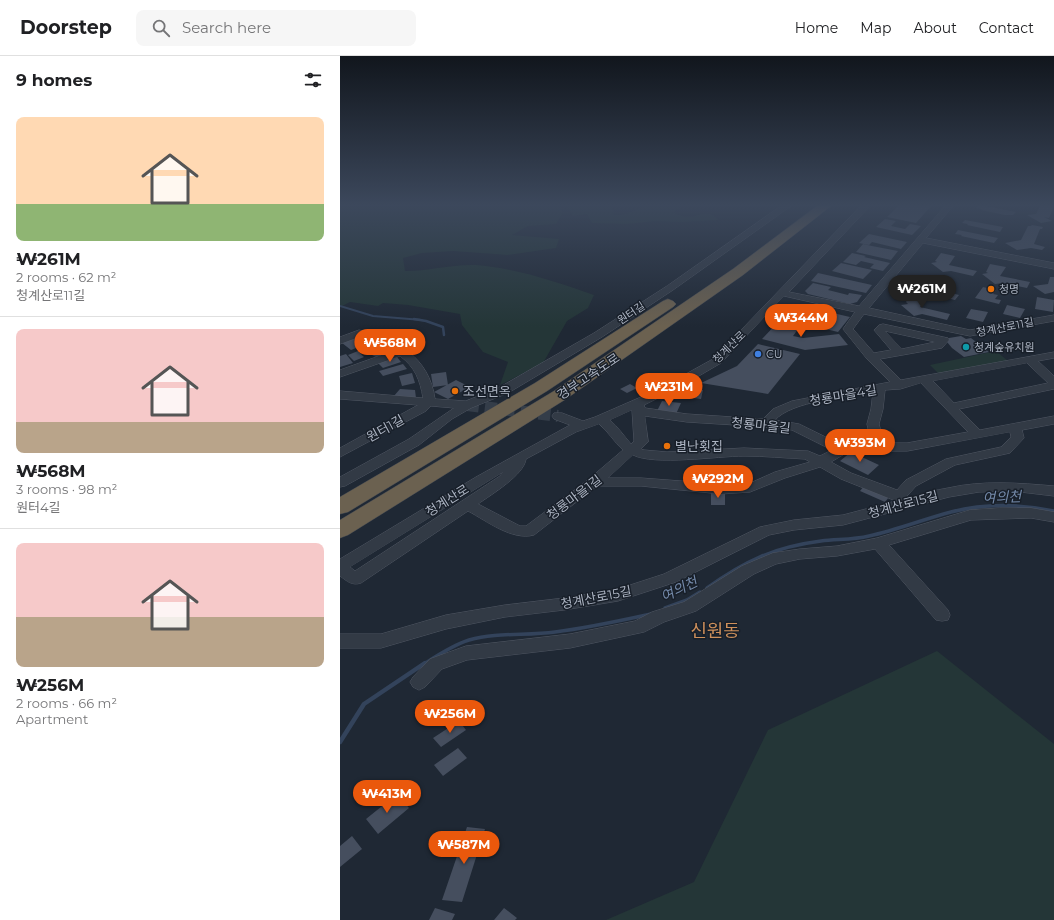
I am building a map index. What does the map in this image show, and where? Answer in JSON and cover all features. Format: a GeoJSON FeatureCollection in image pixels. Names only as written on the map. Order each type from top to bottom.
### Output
{"type":"FeatureCollection","features":[{"type":"Feature","properties":{"kind":"highway","name":"경부고속도로"},"geometry":{"type":"LineString","coordinates":[[340,507],[542,387],[661,308],[748,246]]}},
{"type":"Feature","properties":{"kind":"highway","name":"경부고속도로"},"geometry":{"type":"LineString","coordinates":[[340,530],[560,395],[738,272],[772,246]]}},
{"type":"Feature","properties":{"kind":"street","name":"원터길"},"geometry":{"type":"LineString","coordinates":[[340,483],[414,442],[448,416],[467,405],[504,390],[598,335],[670,288],[729,246]]}},
{"type":"Feature","properties":{"kind":"street","name":"청계산로"},"geometry":{"type":"LineString","coordinates":[[340,567],[488,475],[568,430],[639,407],[705,369],[717,361],[827,246]]}},
{"type":"Feature","properties":{"kind":"street"},"geometry":{"type":"LineString","coordinates":[[900,385],[872,357],[848,329],[862,310],[917,246]]}},
{"type":"Feature","properties":{"kind":"street"},"geometry":{"type":"LineString","coordinates":[[954,246],[1054,266]]}},
{"type":"Feature","properties":{"kind":"street","name":"청계산로11길"},"geometry":{"type":"LineString","coordinates":[[782,293],[970,333],[1054,318]]}},
{"type":"Feature","properties":{"kind":"street"},"geometry":{"type":"LineString","coordinates":[[899,352],[880,332],[879,330],[882,327],[943,341]]}},
{"type":"Feature","properties":{"kind":"street"},"geometry":{"type":"LineString","coordinates":[[872,357],[938,346],[952,330]]}},
{"type":"Feature","properties":{"kind":"street"},"geometry":{"type":"LineString","coordinates":[[340,341],[359,333],[403,351],[416,363],[424,374],[429,390],[429,401]]}},
{"type":"Feature","properties":{"kind":"street"},"geometry":{"type":"LineString","coordinates":[[340,374],[403,351]]}},
{"type":"Feature","properties":{"kind":"street","name":"청룡마을4길"},"geometry":{"type":"LineString","coordinates":[[768,423],[775,413],[784,407],[802,402],[879,389],[1054,355]]}},
{"type":"Feature","properties":{"kind":"street"},"geometry":{"type":"LineString","coordinates":[[1030,360],[1054,383]]}},
{"type":"Feature","properties":{"kind":"street"},"geometry":{"type":"LineString","coordinates":[[924,380],[976,434]]}},
{"type":"Feature","properties":{"kind":"street"},"geometry":{"type":"LineString","coordinates":[[950,407],[1054,383]]}},
{"type":"Feature","properties":{"kind":"street"},"geometry":{"type":"LineString","coordinates":[[879,389],[877,409],[873,424],[879,448]]}},
{"type":"Feature","properties":{"kind":"street","name":"원터길"},"geometry":{"type":"LineString","coordinates":[[340,395],[467,405]]}},
{"type":"Feature","properties":{"kind":"street","name":"원터1길"},"geometry":{"type":"LineString","coordinates":[[340,453],[422,408],[429,401]]}},
{"type":"Feature","properties":{"kind":"street","name":"청룡마을길"},"geometry":{"type":"LineString","coordinates":[[639,407],[720,421],[768,423],[794,427],[842,450]]}},
{"type":"Feature","properties":{"kind":"street","name":"청룡마을1길"},"geometry":{"type":"LineString","coordinates":[[467,504],[518,532],[529,531],[594,482],[640,442],[639,407]]}},
{"type":"Feature","properties":{"kind":"street"},"geometry":{"type":"LineString","coordinates":[[558,416],[583,425]]}},
{"type":"Feature","properties":{"kind":"street"},"geometry":{"type":"LineString","coordinates":[[601,419],[612,428],[614,433],[627,448],[641,454],[667,456],[744,452],[808,455],[822,461],[846,476],[902,499],[917,480],[951,462],[1005,450],[1018,438],[1015,428]]}},
{"type":"Feature","properties":{"kind":"street"},"geometry":{"type":"LineString","coordinates":[[594,482],[641,482],[721,489],[750,488],[780,476],[812,466],[842,450],[857,447],[908,447],[1054,420]]}},
{"type":"Feature","properties":{"kind":"street"},"geometry":{"type":"LineString","coordinates":[[340,567],[355,579],[505,479],[523,455]]}},
{"type":"Feature","properties":{"kind":"street","name":"청계산로15길"},"geometry":{"type":"LineString","coordinates":[[340,641],[381,641],[446,622],[497,612],[564,604],[618,595],[670,578],[765,531],[794,525],[843,520],[902,499],[979,488],[1012,488],[1054,492]]}},
{"type":"Feature","properties":{"kind":"street"},"geometry":{"type":"LineString","coordinates":[[419,682],[436,664],[466,653],[570,641],[638,627],[658,617],[690,607],[748,570],[773,559],[800,554],[837,552],[878,543],[970,515],[1031,513],[1054,517]]}},
{"type":"Feature","properties":{"kind":"street"},"geometry":{"type":"LineString","coordinates":[[878,543],[942,615]]}},
{"type":"Feature","properties":{"kind":"shaded area"},"geometry":{"type":"Polygon","coordinates":[[[340,246],[557,246],[556,248],[508,255],[453,251],[422,253],[403,258],[405,271],[449,266],[476,265],[521,272],[594,295],[588,308],[567,321],[543,363],[500,385],[508,362],[483,352],[462,325],[460,314],[408,305],[383,303],[378,306],[350,302],[340,307],[340,246]]]}},
{"type":"Feature","properties":{"kind":"shaded area"},"geometry":{"type":"Polygon","coordinates":[[[996,351],[1008,361],[941,376],[930,365],[996,351]]]}},
{"type":"Feature","properties":{"kind":"shaded area"},"geometry":{"type":"Polygon","coordinates":[[[937,651],[1054,744],[1054,920],[606,920],[694,882],[768,730],[937,651]]]}},
{"type":"Feature","properties":{"kind":"building"},"geometry":{"type":"Polygon","coordinates":[[[861,246],[875,246],[898,251],[891,260],[856,252],[861,246]]]}},
{"type":"Feature","properties":{"kind":"building"},"geometry":{"type":"Polygon","coordinates":[[[890,246],[903,246],[901,249],[890,246]]]}},
{"type":"Feature","properties":{"kind":"building"},"geometry":{"type":"Polygon","coordinates":[[[1011,246],[1045,247],[1042,250],[1031,248],[1017,250],[1011,246]]]}},
{"type":"Feature","properties":{"kind":"building"},"geometry":{"type":"Polygon","coordinates":[[[852,253],[890,263],[883,271],[870,268],[874,264],[861,261],[856,265],[843,262],[852,253]]]}},
{"type":"Feature","properties":{"kind":"building"},"geometry":{"type":"Polygon","coordinates":[[[941,253],[955,256],[949,265],[977,271],[973,276],[951,271],[943,272],[931,263],[937,262],[935,261],[941,253]]]}},
{"type":"Feature","properties":{"kind":"building"},"geometry":{"type":"Polygon","coordinates":[[[841,263],[872,270],[863,279],[832,271],[841,263]]]}},
{"type":"Feature","properties":{"kind":"building"},"geometry":{"type":"Polygon","coordinates":[[[990,264],[1006,267],[1000,276],[1030,282],[1027,288],[1003,283],[995,284],[982,274],[988,273],[986,272],[990,264]]]}},
{"type":"Feature","properties":{"kind":"building"},"geometry":{"type":"Polygon","coordinates":[[[818,273],[872,285],[866,293],[811,281],[818,273]]]}},
{"type":"Feature","properties":{"kind":"building"},"geometry":{"type":"Polygon","coordinates":[[[1050,277],[1054,277],[1054,292],[1045,294],[1033,286],[1048,284],[1050,277]]]}},
{"type":"Feature","properties":{"kind":"building"},"geometry":{"type":"Polygon","coordinates":[[[922,281],[936,284],[932,288],[959,295],[955,300],[927,293],[925,295],[912,292],[922,281]]]}},
{"type":"Feature","properties":{"kind":"building"},"geometry":{"type":"Polygon","coordinates":[[[813,283],[831,287],[828,290],[848,295],[849,293],[862,295],[857,302],[850,304],[808,294],[805,291],[813,283]]]}},
{"type":"Feature","properties":{"kind":"building"},"geometry":{"type":"Polygon","coordinates":[[[983,287],[996,290],[993,294],[998,295],[995,299],[1001,300],[999,304],[975,298],[983,287]]]}},
{"type":"Feature","properties":{"kind":"building"},"geometry":{"type":"Polygon","coordinates":[[[910,295],[925,299],[920,307],[950,314],[947,320],[922,314],[914,316],[901,305],[908,304],[906,302],[910,295]]]}},
{"type":"Feature","properties":{"kind":"building"},"geometry":{"type":"Polygon","coordinates":[[[1037,297],[1054,300],[1053,312],[1035,309],[1037,297]]]}},
{"type":"Feature","properties":{"kind":"building"},"geometry":{"type":"Polygon","coordinates":[[[794,304],[850,317],[838,332],[817,327],[823,320],[801,315],[794,322],[779,318],[794,304]]]}},
{"type":"Feature","properties":{"kind":"building"},"geometry":{"type":"Polygon","coordinates":[[[1007,305],[1025,309],[1020,318],[1003,314],[1007,305]]]}},
{"type":"Feature","properties":{"kind":"building"},"geometry":{"type":"Polygon","coordinates":[[[971,309],[988,312],[983,322],[966,318],[971,309]]]}},
{"type":"Feature","properties":{"kind":"building"},"geometry":{"type":"Polygon","coordinates":[[[780,320],[801,325],[793,336],[803,338],[839,334],[848,345],[805,350],[762,339],[780,320]]]}},
{"type":"Feature","properties":{"kind":"building","name":"청계숲유치원"},"geometry":{"type":"Polygon","coordinates":[[[961,336],[966,339],[971,338],[989,352],[964,357],[947,342],[949,338],[961,336]]]}},
{"type":"Feature","properties":{"kind":"building"},"geometry":{"type":"Polygon","coordinates":[[[355,338],[364,345],[351,350],[342,343],[355,338]]]}},
{"type":"Feature","properties":{"kind":"building"},"geometry":{"type":"Polygon","coordinates":[[[758,344],[800,354],[768,394],[701,383],[737,366],[758,344]]]}},
{"type":"Feature","properties":{"kind":"building"},"geometry":{"type":"Polygon","coordinates":[[[373,345],[380,350],[367,355],[360,350],[373,345]]]}},
{"type":"Feature","properties":{"kind":"building"},"geometry":{"type":"Polygon","coordinates":[[[383,350],[387,353],[376,357],[372,355],[383,350]]]}},
{"type":"Feature","properties":{"kind":"building"},"geometry":{"type":"Polygon","coordinates":[[[358,351],[364,357],[354,361],[348,355],[358,351]]]}},
{"type":"Feature","properties":{"kind":"building"},"geometry":{"type":"Polygon","coordinates":[[[346,354],[353,363],[340,367],[340,356],[346,354]]]}},
{"type":"Feature","properties":{"kind":"building"},"geometry":{"type":"Polygon","coordinates":[[[397,357],[401,362],[383,368],[378,363],[397,357]]]}},
{"type":"Feature","properties":{"kind":"building"},"geometry":{"type":"Polygon","coordinates":[[[403,364],[407,369],[383,376],[379,371],[403,364]]]}},
{"type":"Feature","properties":{"kind":"building"},"geometry":{"type":"Polygon","coordinates":[[[446,372],[448,385],[433,387],[431,374],[446,372]]]}},
{"type":"Feature","properties":{"kind":"building"},"geometry":{"type":"Polygon","coordinates":[[[412,373],[415,383],[402,386],[399,376],[412,373]]]}},
{"type":"Feature","properties":{"kind":"building"},"geometry":{"type":"Polygon","coordinates":[[[456,380],[470,387],[448,399],[434,392],[456,380]]]}},
{"type":"Feature","properties":{"kind":"building"},"geometry":{"type":"Polygon","coordinates":[[[630,384],[637,388],[627,393],[620,389],[630,384]]]}},
{"type":"Feature","properties":{"kind":"building"},"geometry":{"type":"Polygon","coordinates":[[[689,388],[703,390],[701,399],[678,396],[680,393],[689,388]]]}},
{"type":"Feature","properties":{"kind":"building"},"geometry":{"type":"Polygon","coordinates":[[[400,389],[415,390],[416,398],[393,397],[400,389]]]}},
{"type":"Feature","properties":{"kind":"building"},"geometry":{"type":"Polygon","coordinates":[[[662,401],[681,403],[676,414],[657,411],[662,401]]]}},
{"type":"Feature","properties":{"kind":"building"},"geometry":{"type":"Polygon","coordinates":[[[851,452],[879,465],[868,475],[840,461],[851,452]]]}},
{"type":"Feature","properties":{"kind":"building"},"geometry":{"type":"Polygon","coordinates":[[[864,486],[889,497],[885,502],[860,491],[864,486]]]}},
{"type":"Feature","properties":{"kind":"building"},"geometry":{"type":"Polygon","coordinates":[[[711,493],[725,493],[725,505],[711,505],[711,493]]]}},
{"type":"Feature","properties":{"kind":"building"},"geometry":{"type":"Polygon","coordinates":[[[459,721],[466,730],[441,747],[433,738],[459,721]]]}},
{"type":"Feature","properties":{"kind":"building"},"geometry":{"type":"Polygon","coordinates":[[[458,748],[467,758],[443,776],[434,765],[458,748]]]}},
{"type":"Feature","properties":{"kind":"building"},"geometry":{"type":"Polygon","coordinates":[[[397,794],[409,808],[378,834],[366,819],[397,794]]]}},
{"type":"Feature","properties":{"kind":"building"},"geometry":{"type":"Polygon","coordinates":[[[467,827],[485,829],[462,902],[442,900],[467,827]]]}},
{"type":"Feature","properties":{"kind":"building"},"geometry":{"type":"Polygon","coordinates":[[[352,836],[362,849],[340,867],[340,846],[352,836]]]}},
{"type":"Feature","properties":{"kind":"building"},"geometry":{"type":"Polygon","coordinates":[[[435,908],[455,914],[452,920],[429,920],[435,908]]]}},
{"type":"Feature","properties":{"kind":"building"},"geometry":{"type":"Polygon","coordinates":[[[504,908],[517,918],[515,920],[494,920],[504,908]]]}},
{"type":"Feature","properties":{"kind":"waterway"},"geometry":{"type":"LineString","coordinates":[[340,306],[373,316],[418,320]]}},
{"type":"Feature","properties":{"kind":"waterway"},"geometry":{"type":"LineString","coordinates":[[414,319],[418,320]]}},
{"type":"Feature","properties":{"kind":"waterway"},"geometry":{"type":"LineString","coordinates":[[418,320],[443,327],[444,335]]}},
{"type":"Feature","properties":{"kind":"waterway","name":"여의천"},"geometry":{"type":"LineString","coordinates":[[707,588],[747,563],[774,551],[789,547],[821,541],[863,537],[890,531],[951,512],[977,507],[1015,506],[1054,511]]}},
{"type":"Feature","properties":{"kind":"waterway","name":"여의천"},"geometry":{"type":"LineString","coordinates":[[665,608],[687,600],[700,592]]}},
{"type":"Feature","properties":{"kind":"waterway","name":"여의천"},"geometry":{"type":"LineString","coordinates":[[424,664],[446,650],[469,640],[490,636],[544,633],[567,630],[651,614]]}},
{"type":"Feature","properties":{"kind":"waterway","name":"여의천"},"geometry":{"type":"LineString","coordinates":[[340,742],[364,704],[425,663]]}},
{"type":"Feature","properties":{"kind":"tunnel"},"geometry":{"type":"LineString","coordinates":[[467,405],[558,416]]}},
{"type":"Feature","properties":{"kind":"place","name":"청명"},"geometry":{"type":"Point","coordinates":[991,289]}},
{"type":"Feature","properties":{"kind":"place","name":"청계숲유치원"},"geometry":{"type":"Point","coordinates":[966,347]}},
{"type":"Feature","properties":{"kind":"place","name":"CU"},"geometry":{"type":"Point","coordinates":[758,354]}},
{"type":"Feature","properties":{"kind":"place","name":"조선면옥"},"geometry":{"type":"Point","coordinates":[455,391]}},
{"type":"Feature","properties":{"kind":"place","name":"별난횟집"},"geometry":{"type":"Point","coordinates":[667,446]}},
{"type":"Feature","properties":{"kind":"district","name":"신원동"},"geometry":{"type":"Point","coordinates":[715,631]}}]}
